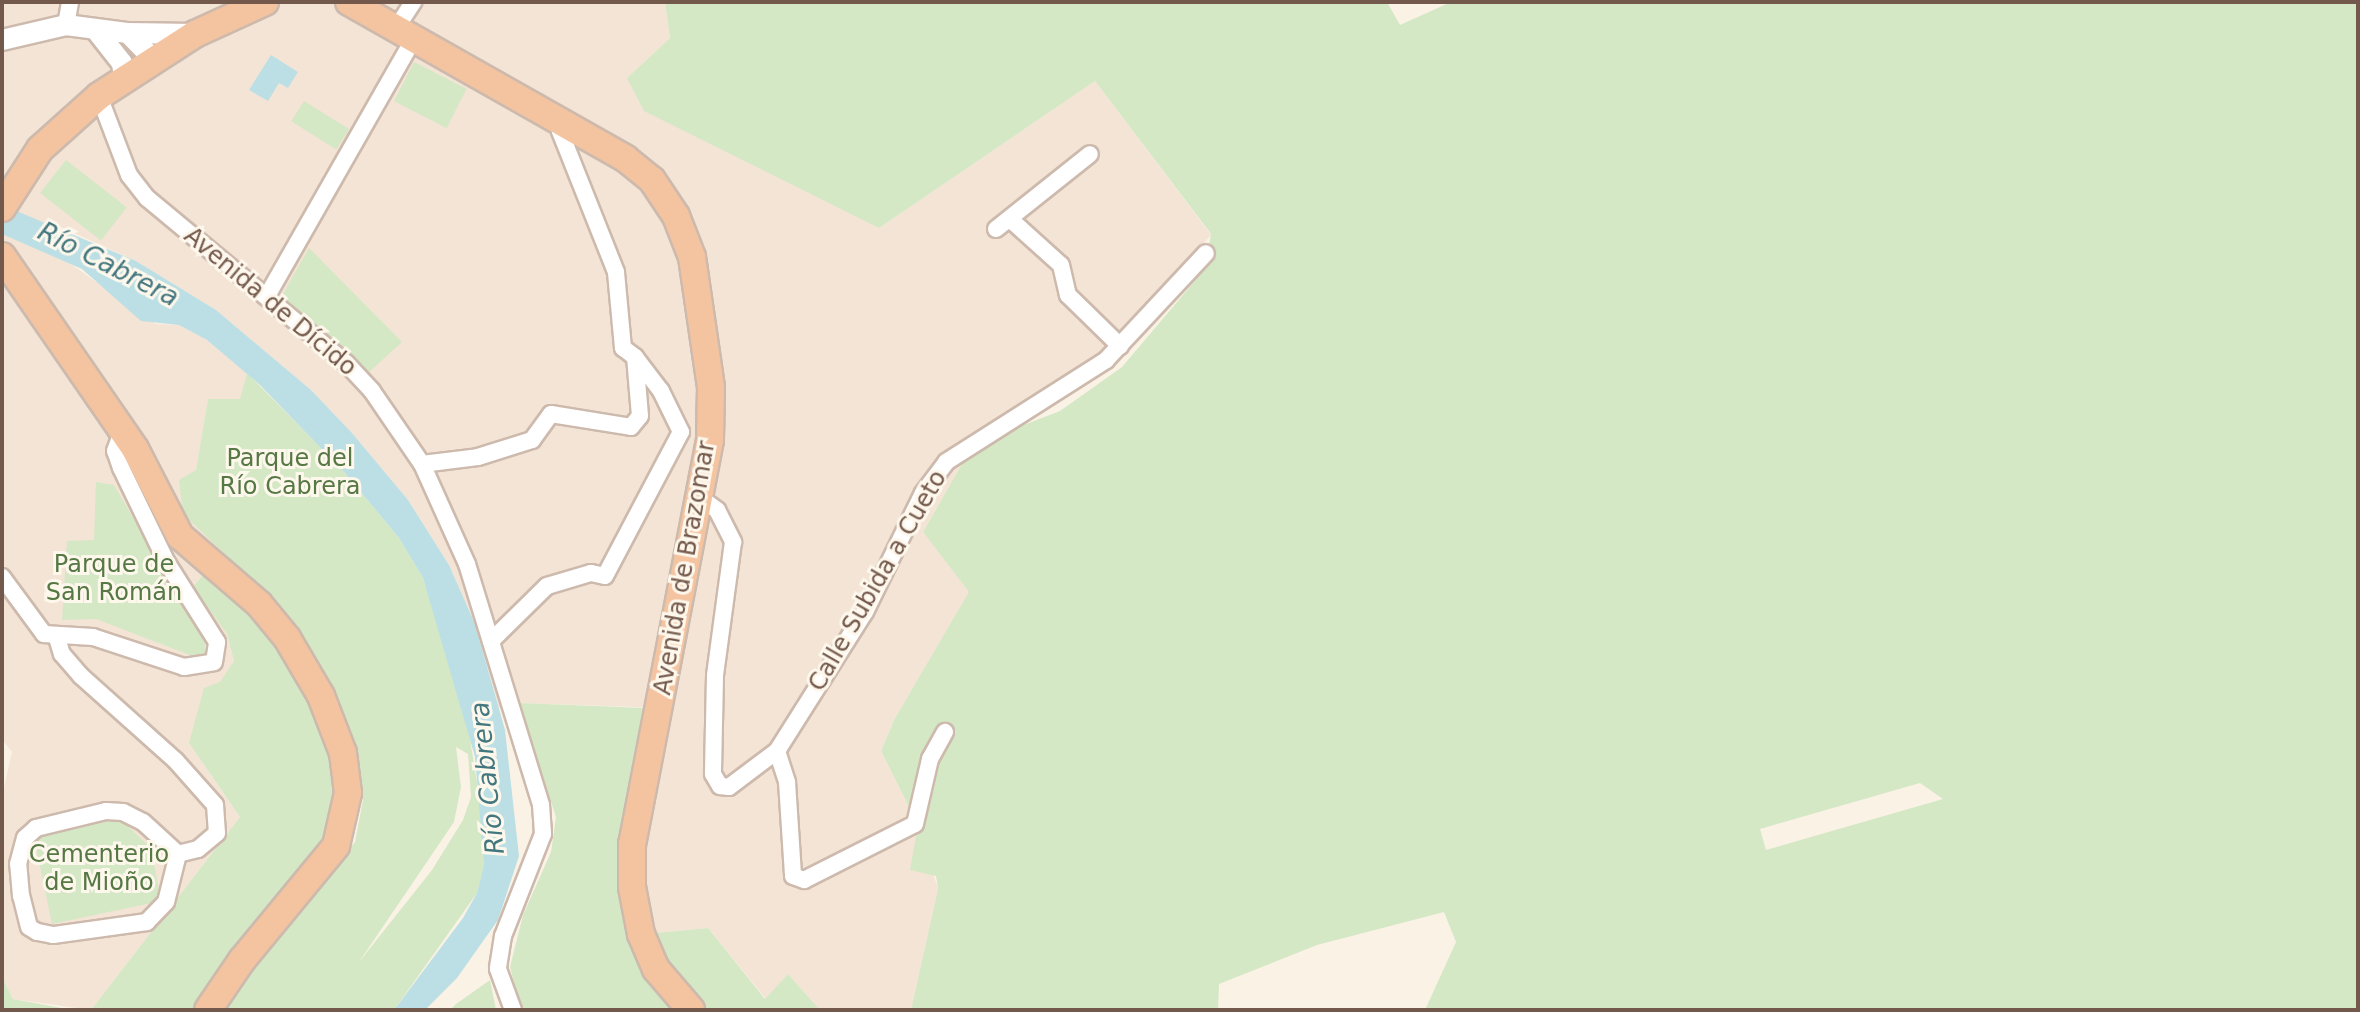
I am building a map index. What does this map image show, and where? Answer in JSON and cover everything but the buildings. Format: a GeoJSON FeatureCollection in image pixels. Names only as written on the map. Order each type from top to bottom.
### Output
{"type":"FeatureCollection","features":[{"type":"Feature","properties":{"kind":"highway"},"geometry":{"type":"LineString","coordinates":[[2,208],[18,177],[99,96],[195,34],[265,2]]}},
{"type":"Feature","properties":{"kind":"highway","name":"Avenida de Brazomar"},"geometry":{"type":"LineString","coordinates":[[349,2],[564,124],[652,180],[676,216],[692,257],[711,387],[702,499],[632,844],[632,887],[641,934],[656,969],[691,1010]]}},
{"type":"Feature","properties":{"kind":"highway"},"geometry":{"type":"LineString","coordinates":[[2,256],[122,432],[180,536],[259,604],[287,638],[321,696],[343,753],[348,793],[336,846],[242,960],[208,1010]]}},
{"type":"Feature","properties":{"kind":"street"},"geometry":{"type":"LineString","coordinates":[[66,25],[70,2]]}},
{"type":"Feature","properties":{"kind":"street"},"geometry":{"type":"LineString","coordinates":[[267,296],[406,32],[413,2]]}},
{"type":"Feature","properties":{"kind":"street"},"geometry":{"type":"LineString","coordinates":[[2,40],[66,25],[128,33],[195,34]]}},
{"type":"Feature","properties":{"kind":"street"},"geometry":{"type":"LineString","coordinates":[[96,30],[122,63],[124,78]]}},
{"type":"Feature","properties":{"kind":"street"},"geometry":{"type":"LineString","coordinates":[[128,33],[153,59]]}},
{"type":"Feature","properties":{"kind":"street","name":"Avenida de Dícido"},"geometry":{"type":"LineString","coordinates":[[99,96],[129,175],[147,198],[346,363],[396,421],[422,464],[467,564],[541,805],[543,834],[503,936],[498,969],[513,1010]]}},
{"type":"Feature","properties":{"kind":"street"},"geometry":{"type":"LineString","coordinates":[[491,641],[547,586],[591,573],[605,576],[681,432],[661,391],[635,357],[623,348],[616,272],[560,131],[564,124]]}},
{"type":"Feature","properties":{"kind":"street"},"geometry":{"type":"LineString","coordinates":[[996,229],[1090,154]]}},
{"type":"Feature","properties":{"kind":"street"},"geometry":{"type":"LineString","coordinates":[[1011,220],[1061,265],[1068,295],[1120,346]]}},
{"type":"Feature","properties":{"kind":"street","name":"Calle Subida a Cueto"},"geometry":{"type":"LineString","coordinates":[[702,499],[717,510],[733,542],[715,676],[716,782],[729,787],[777,751],[865,612],[923,493],[946,462],[966,445],[1050,401],[1120,346],[1206,253]]}},
{"type":"Feature","properties":{"kind":"street"},"geometry":{"type":"LineString","coordinates":[[422,464],[478,457],[532,440],[551,414],[631,427],[640,416],[635,357]]}},
{"type":"Feature","properties":{"kind":"street"},"geometry":{"type":"LineString","coordinates":[[2,577],[35,626],[57,638],[93,637],[197,668],[214,662],[218,652],[121,468],[115,451],[122,432]]}},
{"type":"Feature","properties":{"kind":"street"},"geometry":{"type":"LineString","coordinates":[[57,638],[70,665],[176,761],[215,805],[217,833],[198,849],[178,854]]}},
{"type":"Feature","properties":{"kind":"street"},"geometry":{"type":"LineString","coordinates":[[777,751],[787,782],[793,876],[804,880],[915,824],[930,759],[945,732]]}},
{"type":"Feature","properties":{"kind":"street"},"geometry":{"type":"LineString","coordinates":[[106,811],[123,812],[161,835],[178,854],[166,902],[147,922],[53,935],[29,927],[18,864],[25,838],[36,828],[106,811]]}},
{"type":"Feature","properties":{"kind":"shaded area"},"geometry":{"type":"Polygon","coordinates":[[[2,2],[665,2],[670,38],[627,78],[879,228],[1095,81],[1211,235],[1102,354],[1041,400],[982,429],[923,532],[970,592],[894,720],[881,751],[918,825],[938,889],[911,1010],[820,1010],[788,974],[766,999],[708,928],[646,934],[636,868],[666,708],[519,703],[499,708],[475,624],[449,565],[408,500],[352,433],[311,390],[216,310],[136,261],[45,220],[58,255],[156,324],[179,325],[207,340],[247,373],[241,399],[208,399],[196,471],[221,555],[193,587],[227,634],[234,661],[189,743],[240,817],[91,1010],[13,999],[2,977],[2,797],[12,752],[2,739],[2,2]]]}},
{"type":"Feature","properties":{"kind":"green space"},"geometry":{"type":"Polygon","coordinates":[[[665,2],[1387,2],[1400,25],[1451,2],[2358,2],[2358,1010],[1425,1010],[1456,942],[1444,912],[1317,945],[1219,984],[1218,1010],[911,1010],[938,889],[936,876],[910,870],[918,825],[881,751],[894,720],[969,592],[923,532],[982,429],[1006,432],[1060,411],[1122,367],[1205,269],[1211,234],[1095,81],[879,228],[644,111],[627,78],[670,38],[665,2]],[[1920,783],[1760,829],[1766,850],[1943,799],[1920,783]]]}},
{"type":"Feature","properties":{"kind":"green space"},"geometry":{"type":"Polygon","coordinates":[[[414,62],[467,89],[447,128],[394,101],[414,62]]]}},
{"type":"Feature","properties":{"kind":"green space"},"geometry":{"type":"Polygon","coordinates":[[[304,101],[349,129],[336,149],[291,121],[304,101]]]}},
{"type":"Feature","properties":{"kind":"green space"},"geometry":{"type":"Polygon","coordinates":[[[66,160],[127,207],[101,241],[40,193],[66,160]]]}},
{"type":"Feature","properties":{"kind":"green space"},"geometry":{"type":"Polygon","coordinates":[[[309,248],[402,342],[369,372],[280,299],[309,248]]]}},
{"type":"Feature","properties":{"kind":"green space","name":"Parque del Río Cabrera"},"geometry":{"type":"Polygon","coordinates":[[[247,373],[340,467],[399,538],[423,578],[466,714],[482,814],[484,866],[477,893],[394,1010],[220,1010],[244,973],[355,842],[363,800],[349,728],[279,606],[183,514],[179,480],[196,470],[208,399],[240,399],[247,373]],[[456,747],[461,787],[454,822],[359,962],[432,870],[463,820],[471,797],[468,754],[456,747]]]}},
{"type":"Feature","properties":{"kind":"green space","name":"Parque de San Román"},"geometry":{"type":"Polygon","coordinates":[[[96,482],[114,485],[205,641],[205,653],[195,657],[96,619],[62,620],[67,541],[94,540],[96,482]]]}},
{"type":"Feature","properties":{"kind":"green space"},"geometry":{"type":"Polygon","coordinates":[[[204,574],[264,628],[303,690],[332,761],[336,795],[330,830],[285,893],[242,937],[194,1010],[91,1010],[240,817],[189,743],[204,688],[220,682],[234,661],[227,634],[193,587],[204,574]]]}},
{"type":"Feature","properties":{"kind":"green space"},"geometry":{"type":"Polygon","coordinates":[[[519,703],[646,708],[622,825],[623,920],[644,969],[672,1010],[521,1010],[510,967],[523,915],[551,852],[556,817],[519,703]]]}},
{"type":"Feature","properties":{"kind":"green space","name":"Cementerio de Mioño"},"geometry":{"type":"Polygon","coordinates":[[[120,819],[151,848],[161,901],[52,924],[34,837],[120,819]]]}},
{"type":"Feature","properties":{"kind":"green space"},"geometry":{"type":"Polygon","coordinates":[[[708,928],[765,999],[788,974],[820,1010],[706,1010],[681,990],[646,934],[708,928]]]}},
{"type":"Feature","properties":{"kind":"green space"},"geometry":{"type":"Polygon","coordinates":[[[2,977],[13,999],[72,1010],[2,1010],[2,977]]]}},
{"type":"Feature","properties":{"kind":"green space"},"geometry":{"type":"Polygon","coordinates":[[[490,980],[496,1010],[450,1010],[456,1004],[490,980]]]}},
{"type":"Feature","properties":{"kind":"water"},"geometry":{"type":"Polygon","coordinates":[[[271,55],[298,72],[288,88],[279,83],[268,101],[249,90],[271,55]]]}},
{"type":"Feature","properties":{"kind":"water","name":"Río Cabrera"},"geometry":{"type":"Polygon","coordinates":[[[2,205],[136,261],[216,310],[311,390],[352,433],[408,500],[449,565],[475,624],[505,730],[519,856],[498,920],[457,978],[425,1010],[394,1010],[463,918],[477,893],[484,865],[475,757],[423,578],[399,538],[345,473],[260,385],[207,340],[179,325],[141,321],[82,269],[2,234],[2,205]]]}}]}
